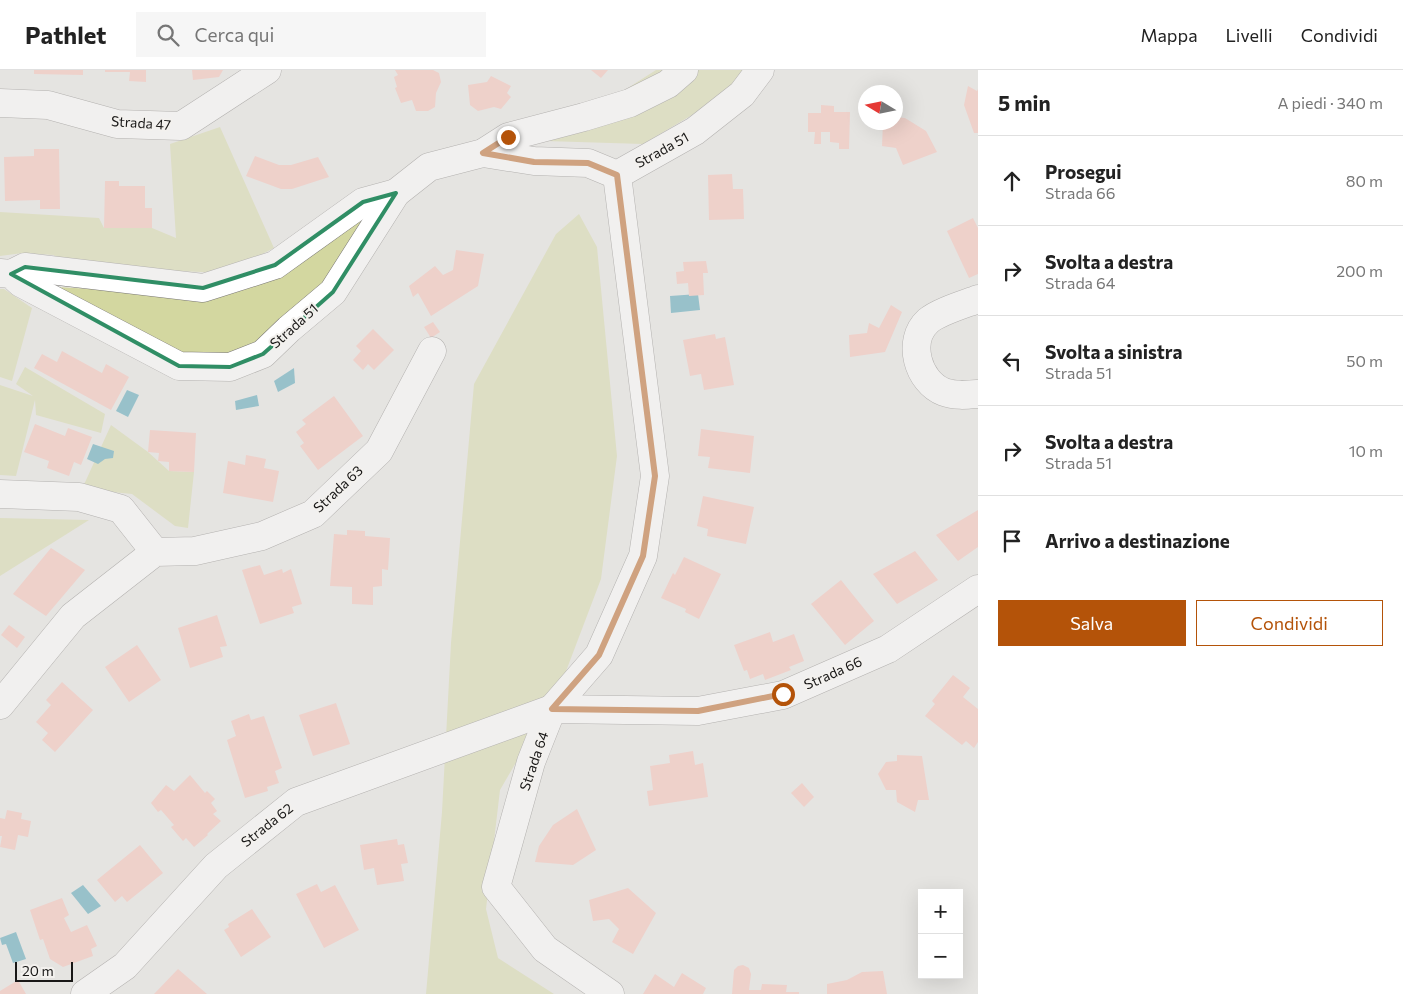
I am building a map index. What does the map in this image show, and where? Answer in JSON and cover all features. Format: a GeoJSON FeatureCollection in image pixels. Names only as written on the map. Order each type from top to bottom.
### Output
{"type":"FeatureCollection","features":[{"type":"Feature","properties":{"kind":"street","name":"Strada 47"},"geometry":{"type":"LineString","coordinates":[[0,103],[48,105],[117,124],[181,126],[267,70]]}},
{"type":"Feature","properties":{"kind":"street","name":"Strada 51"},"geometry":{"type":"LineString","coordinates":[[6,274],[179,366],[230,367],[263,354],[333,292],[396,193],[429,167],[483,153],[508,137],[630,103],[668,84],[684,70]]}},
{"type":"Feature","properties":{"kind":"street","name":"Strada 51"},"geometry":{"type":"LineString","coordinates":[[483,153],[534,162],[588,163],[617,175],[695,131],[742,94],[760,70]]}},
{"type":"Feature","properties":{"kind":"street","name":"Strada 64"},"geometry":{"type":"LineString","coordinates":[[610,994],[545,949],[496,887],[532,762],[552,709],[599,655],[643,556],[655,476],[617,175]]}},
{"type":"Feature","properties":{"kind":"street","name":"Strada 51"},"geometry":{"type":"LineString","coordinates":[[6,274],[25,267],[203,288],[275,265],[364,202],[396,193]]}},
{"type":"Feature","properties":{"kind":"street"},"geometry":{"type":"LineString","coordinates":[[978,300],[947,311],[928,321],[920,332],[917,360],[922,373],[930,384],[942,391],[956,395],[978,394]]}},
{"type":"Feature","properties":{"kind":"street","name":"Strada 63"},"geometry":{"type":"LineString","coordinates":[[155,552],[195,551],[262,536],[313,514],[379,451],[432,351]]}},
{"type":"Feature","properties":{"kind":"street"},"geometry":{"type":"LineString","coordinates":[[0,494],[79,497],[121,509],[155,552],[73,616],[0,705]]}},
{"type":"Feature","properties":{"kind":"street","name":"Strada 66"},"geometry":{"type":"LineString","coordinates":[[552,709],[698,711],[783,694],[888,648],[978,589]]}},
{"type":"Feature","properties":{"kind":"street","name":"Strada 62"},"geometry":{"type":"LineString","coordinates":[[86,994],[125,966],[216,866],[296,802],[552,709]]}},
{"type":"Feature","properties":{"kind":"highlighted area"},"geometry":{"type":"Polygon","coordinates":[[[396,193],[333,292],[263,354],[230,367],[179,366],[11,274],[25,267],[203,288],[275,265],[363,202],[396,193]]]}},
{"type":"Feature","properties":{"kind":"green space"},"geometry":{"type":"Polygon","coordinates":[[[656,70],[750,70],[714,102],[643,144],[545,141],[656,70]]]}},
{"type":"Feature","properties":{"kind":"green space"},"geometry":{"type":"Polygon","coordinates":[[[220,127],[274,248],[225,273],[178,271],[138,279],[64,270],[54,255],[23,253],[0,256],[0,212],[99,218],[104,228],[152,228],[176,238],[170,144],[220,127]]]}},
{"type":"Feature","properties":{"kind":"green space"},"geometry":{"type":"Polygon","coordinates":[[[579,214],[597,247],[617,456],[601,579],[560,687],[500,790],[486,909],[498,958],[554,994],[426,994],[442,812],[451,643],[474,384],[556,234],[579,214]]]}},
{"type":"Feature","properties":{"kind":"green space"},"geometry":{"type":"Polygon","coordinates":[[[353,220],[363,222],[325,290],[264,343],[234,354],[175,356],[56,287],[199,295],[353,220]]]}},
{"type":"Feature","properties":{"kind":"green space"},"geometry":{"type":"Polygon","coordinates":[[[0,289],[4,289],[32,308],[12,381],[0,377],[0,289]]]}},
{"type":"Feature","properties":{"kind":"green space"},"geometry":{"type":"Polygon","coordinates":[[[25,367],[105,414],[101,433],[36,415],[35,400],[16,476],[0,475],[0,385],[33,396],[16,384],[25,367]]]}},
{"type":"Feature","properties":{"kind":"green space"},"geometry":{"type":"Polygon","coordinates":[[[111,425],[148,452],[169,471],[194,472],[188,528],[175,526],[132,494],[82,489],[111,425]]]}},
{"type":"Feature","properties":{"kind":"green space"},"geometry":{"type":"Polygon","coordinates":[[[0,518],[89,520],[0,576],[0,518]]]}},
{"type":"Feature","properties":{"kind":"water"},"geometry":{"type":"Polygon","coordinates":[[[698,294],[700,310],[671,313],[670,296],[698,294]]]}},
{"type":"Feature","properties":{"kind":"water"},"geometry":{"type":"Polygon","coordinates":[[[294,368],[295,383],[278,392],[274,381],[294,368]]]}},
{"type":"Feature","properties":{"kind":"water"},"geometry":{"type":"Polygon","coordinates":[[[127,390],[139,395],[128,417],[116,411],[127,390]]]}},
{"type":"Feature","properties":{"kind":"water"},"geometry":{"type":"Polygon","coordinates":[[[257,395],[259,406],[236,410],[235,401],[257,395]]]}},
{"type":"Feature","properties":{"kind":"water"},"geometry":{"type":"Polygon","coordinates":[[[93,444],[114,451],[113,458],[105,459],[98,464],[87,459],[93,444]]]}},
{"type":"Feature","properties":{"kind":"water"},"geometry":{"type":"Polygon","coordinates":[[[83,885],[101,906],[88,914],[71,893],[83,885]]]}},
{"type":"Feature","properties":{"kind":"water"},"geometry":{"type":"Polygon","coordinates":[[[16,932],[26,959],[13,963],[6,944],[2,945],[0,938],[16,932]]]}},
{"type":"Feature","properties":{"kind":"building"},"geometry":{"type":"Polygon","coordinates":[[[34,70],[83,70],[83,75],[34,74],[34,70]]]}},
{"type":"Feature","properties":{"kind":"building"},"geometry":{"type":"Polygon","coordinates":[[[105,70],[146,70],[146,82],[129,81],[130,72],[105,72],[105,70]]]}},
{"type":"Feature","properties":{"kind":"building"},"geometry":{"type":"Polygon","coordinates":[[[192,70],[223,70],[219,77],[193,80],[192,70]]]}},
{"type":"Feature","properties":{"kind":"building"},"geometry":{"type":"Polygon","coordinates":[[[395,70],[433,70],[439,73],[441,82],[436,93],[435,107],[428,111],[416,111],[412,100],[401,103],[395,88],[397,87],[394,77],[398,75],[395,70]]]}},
{"type":"Feature","properties":{"kind":"building"},"geometry":{"type":"Polygon","coordinates":[[[591,70],[608,70],[601,78],[591,70]]]}},
{"type":"Feature","properties":{"kind":"building"},"geometry":{"type":"Polygon","coordinates":[[[491,76],[511,86],[507,93],[511,97],[501,109],[494,107],[478,111],[470,105],[468,85],[487,82],[491,76]]]}},
{"type":"Feature","properties":{"kind":"building"},"geometry":{"type":"Polygon","coordinates":[[[968,86],[977,91],[978,89],[978,133],[974,133],[964,105],[968,86]]]}},
{"type":"Feature","properties":{"kind":"building"},"geometry":{"type":"Polygon","coordinates":[[[821,105],[834,106],[834,112],[850,112],[849,149],[839,149],[839,143],[830,142],[830,132],[821,132],[821,144],[814,144],[815,132],[808,132],[808,113],[821,113],[821,105]]]}},
{"type":"Feature","properties":{"kind":"building"},"geometry":{"type":"Polygon","coordinates":[[[903,118],[926,131],[937,152],[903,165],[896,148],[882,146],[883,130],[903,130],[903,118]]]}},
{"type":"Feature","properties":{"kind":"building"},"geometry":{"type":"Polygon","coordinates":[[[34,149],[59,149],[60,209],[40,209],[40,200],[5,201],[4,157],[34,156],[34,149]]]}},
{"type":"Feature","properties":{"kind":"building"},"geometry":{"type":"Polygon","coordinates":[[[255,156],[279,165],[291,165],[318,157],[329,177],[292,189],[281,189],[246,176],[255,156]]]}},
{"type":"Feature","properties":{"kind":"building"},"geometry":{"type":"Polygon","coordinates":[[[732,174],[733,189],[743,189],[744,219],[709,220],[708,175],[732,174]]]}},
{"type":"Feature","properties":{"kind":"building"},"geometry":{"type":"Polygon","coordinates":[[[105,181],[119,181],[119,186],[145,186],[145,208],[152,208],[152,228],[104,228],[105,181]]]}},
{"type":"Feature","properties":{"kind":"building"},"geometry":{"type":"Polygon","coordinates":[[[973,218],[978,228],[978,274],[969,278],[947,231],[973,218]]]}},
{"type":"Feature","properties":{"kind":"building"},"geometry":{"type":"Polygon","coordinates":[[[456,250],[484,254],[478,286],[431,316],[418,293],[413,297],[409,286],[435,266],[443,275],[453,270],[456,250]]]}},
{"type":"Feature","properties":{"kind":"building"},"geometry":{"type":"Polygon","coordinates":[[[706,261],[708,273],[703,273],[704,295],[689,296],[688,283],[677,284],[676,272],[684,271],[683,262],[706,261]]]}},
{"type":"Feature","properties":{"kind":"building"},"geometry":{"type":"Polygon","coordinates":[[[891,305],[902,312],[885,352],[850,357],[849,335],[867,333],[869,323],[879,328],[891,305]]]}},
{"type":"Feature","properties":{"kind":"building"},"geometry":{"type":"Polygon","coordinates":[[[433,322],[440,332],[431,338],[424,327],[433,322]]]}},
{"type":"Feature","properties":{"kind":"building"},"geometry":{"type":"Polygon","coordinates":[[[373,329],[394,350],[374,370],[368,364],[363,370],[353,360],[361,351],[356,346],[373,329]]]}},
{"type":"Feature","properties":{"kind":"building"},"geometry":{"type":"Polygon","coordinates":[[[715,334],[716,339],[725,337],[734,385],[704,390],[701,374],[690,376],[683,340],[715,334]]]}},
{"type":"Feature","properties":{"kind":"building"},"geometry":{"type":"Polygon","coordinates":[[[62,351],[102,373],[106,364],[129,377],[111,410],[34,368],[42,354],[57,362],[62,351]]]}},
{"type":"Feature","properties":{"kind":"building"},"geometry":{"type":"Polygon","coordinates":[[[334,396],[363,436],[318,470],[300,446],[304,443],[296,432],[306,424],[302,420],[334,396]]]}},
{"type":"Feature","properties":{"kind":"building"},"geometry":{"type":"Polygon","coordinates":[[[35,424],[65,436],[68,428],[92,437],[81,465],[74,462],[69,476],[47,468],[49,461],[24,452],[35,424]]]}},
{"type":"Feature","properties":{"kind":"building"},"geometry":{"type":"Polygon","coordinates":[[[701,429],[754,436],[750,473],[708,468],[710,457],[698,456],[701,429]]]}},
{"type":"Feature","properties":{"kind":"building"},"geometry":{"type":"Polygon","coordinates":[[[150,430],[196,433],[194,472],[169,471],[169,462],[158,461],[159,453],[148,452],[150,430]]]}},
{"type":"Feature","properties":{"kind":"building"},"geometry":{"type":"Polygon","coordinates":[[[246,455],[266,459],[264,468],[279,471],[273,502],[223,493],[228,461],[245,465],[246,455]]]}},
{"type":"Feature","properties":{"kind":"building"},"geometry":{"type":"Polygon","coordinates":[[[703,496],[754,507],[746,544],[707,536],[708,529],[697,526],[703,496]]]}},
{"type":"Feature","properties":{"kind":"building"},"geometry":{"type":"Polygon","coordinates":[[[978,510],[978,547],[958,561],[936,535],[978,510]]]}},
{"type":"Feature","properties":{"kind":"building"},"geometry":{"type":"Polygon","coordinates":[[[347,530],[365,531],[365,536],[390,538],[388,570],[382,569],[382,586],[373,587],[373,605],[352,604],[352,587],[330,586],[334,534],[347,535],[347,530]]]}},
{"type":"Feature","properties":{"kind":"building"},"geometry":{"type":"Polygon","coordinates":[[[51,548],[85,570],[46,616],[13,594],[51,548]]]}},
{"type":"Feature","properties":{"kind":"building"},"geometry":{"type":"Polygon","coordinates":[[[915,551],[938,580],[897,604],[873,574],[915,551]]]}},
{"type":"Feature","properties":{"kind":"building"},"geometry":{"type":"Polygon","coordinates":[[[684,557],[721,574],[699,619],[685,612],[686,609],[661,598],[673,573],[675,575],[684,557]]]}},
{"type":"Feature","properties":{"kind":"building"},"geometry":{"type":"Polygon","coordinates":[[[260,565],[264,575],[282,569],[283,573],[291,569],[302,604],[292,607],[294,613],[260,624],[242,570],[260,565]]]}},
{"type":"Feature","properties":{"kind":"building"},"geometry":{"type":"Polygon","coordinates":[[[841,580],[874,621],[845,645],[811,604],[841,580]]]}},
{"type":"Feature","properties":{"kind":"building"},"geometry":{"type":"Polygon","coordinates":[[[217,615],[227,646],[220,647],[223,657],[190,668],[178,628],[217,615]]]}},
{"type":"Feature","properties":{"kind":"building"},"geometry":{"type":"Polygon","coordinates":[[[9,625],[25,637],[17,648],[1,635],[9,625]]]}},
{"type":"Feature","properties":{"kind":"building"},"geometry":{"type":"Polygon","coordinates":[[[770,632],[773,642],[794,634],[804,661],[789,667],[791,670],[765,680],[763,674],[750,679],[747,670],[744,671],[734,645],[770,632]]]}},
{"type":"Feature","properties":{"kind":"building"},"geometry":{"type":"Polygon","coordinates":[[[137,645],[161,680],[129,702],[105,667],[137,645]]]}},
{"type":"Feature","properties":{"kind":"building"},"geometry":{"type":"Polygon","coordinates":[[[953,675],[970,688],[963,697],[978,709],[978,742],[974,748],[966,741],[962,745],[925,716],[935,704],[932,701],[953,675]]]}},
{"type":"Feature","properties":{"kind":"building"},"geometry":{"type":"Polygon","coordinates":[[[62,682],[93,710],[55,752],[42,740],[48,733],[36,722],[51,705],[46,700],[62,682]]]}},
{"type":"Feature","properties":{"kind":"building"},"geometry":{"type":"Polygon","coordinates":[[[336,703],[350,744],[313,756],[299,715],[336,703]]]}},
{"type":"Feature","properties":{"kind":"building"},"geometry":{"type":"Polygon","coordinates":[[[249,714],[251,720],[264,716],[282,768],[275,771],[279,783],[267,787],[268,791],[245,798],[227,740],[236,736],[231,721],[249,714]]]}},
{"type":"Feature","properties":{"kind":"building"},"geometry":{"type":"Polygon","coordinates":[[[693,751],[695,765],[703,763],[708,797],[649,806],[647,791],[653,790],[650,766],[670,763],[669,755],[693,751]]]}},
{"type":"Feature","properties":{"kind":"building"},"geometry":{"type":"Polygon","coordinates":[[[897,755],[922,756],[929,800],[918,800],[915,812],[897,802],[896,790],[886,790],[878,774],[886,762],[897,761],[897,755]]]}},
{"type":"Feature","properties":{"kind":"building"},"geometry":{"type":"Polygon","coordinates":[[[190,775],[205,793],[207,791],[215,799],[211,803],[217,811],[213,814],[221,821],[194,847],[186,838],[183,841],[171,827],[174,825],[161,810],[158,812],[151,803],[166,785],[174,791],[190,775]]]}},
{"type":"Feature","properties":{"kind":"building"},"geometry":{"type":"Polygon","coordinates":[[[802,783],[814,797],[804,807],[791,793],[802,783]]]}},
{"type":"Feature","properties":{"kind":"building"},"geometry":{"type":"Polygon","coordinates":[[[577,809],[596,850],[573,865],[535,862],[539,846],[553,825],[577,809]]]}},
{"type":"Feature","properties":{"kind":"building"},"geometry":{"type":"Polygon","coordinates":[[[7,810],[22,813],[21,819],[31,821],[28,837],[18,835],[15,850],[0,847],[2,836],[0,836],[0,818],[5,819],[7,810]]]}},
{"type":"Feature","properties":{"kind":"building"},"geometry":{"type":"Polygon","coordinates":[[[397,839],[398,845],[404,844],[408,863],[401,864],[404,881],[377,885],[374,868],[364,870],[360,845],[397,839]]]}},
{"type":"Feature","properties":{"kind":"building"},"geometry":{"type":"Polygon","coordinates":[[[140,845],[163,873],[127,902],[122,896],[115,902],[97,880],[140,845]]]}},
{"type":"Feature","properties":{"kind":"building"},"geometry":{"type":"Polygon","coordinates":[[[317,884],[321,892],[335,885],[359,930],[324,948],[296,894],[317,884]]]}},
{"type":"Feature","properties":{"kind":"building"},"geometry":{"type":"Polygon","coordinates":[[[628,888],[656,913],[633,954],[612,942],[619,929],[609,919],[593,921],[589,900],[628,888]]]}},
{"type":"Feature","properties":{"kind":"building"},"geometry":{"type":"Polygon","coordinates":[[[62,898],[69,915],[64,918],[71,932],[87,925],[97,946],[91,949],[93,956],[63,967],[50,959],[43,939],[40,940],[30,910],[62,898]]]}},
{"type":"Feature","properties":{"kind":"building"},"geometry":{"type":"Polygon","coordinates":[[[252,909],[271,937],[241,957],[224,930],[229,927],[228,924],[252,909]]]}},
{"type":"Feature","properties":{"kind":"building"},"geometry":{"type":"Polygon","coordinates":[[[743,965],[749,968],[751,974],[749,990],[761,990],[762,984],[787,985],[786,992],[799,992],[799,994],[732,994],[734,970],[738,966],[743,965]]]}},
{"type":"Feature","properties":{"kind":"building"},"geometry":{"type":"Polygon","coordinates":[[[178,969],[207,994],[154,994],[178,969]]]}},
{"type":"Feature","properties":{"kind":"building"},"geometry":{"type":"Polygon","coordinates":[[[883,971],[887,994],[827,994],[827,984],[847,980],[862,972],[883,971]]]}},
{"type":"Feature","properties":{"kind":"building"},"geometry":{"type":"Polygon","coordinates":[[[682,973],[706,988],[703,994],[643,994],[655,974],[674,987],[682,973]]]}},
{"type":"Feature","properties":{"kind":"building"},"geometry":{"type":"Polygon","coordinates":[[[18,980],[26,994],[0,994],[0,991],[18,980]]]}},
{"type":"Feature","properties":{"kind":"route"},"geometry":{"type":"LineString","coordinates":[[508,137],[483,153],[534,162],[588,163],[617,175],[655,476],[643,556],[599,655],[552,709],[698,711],[783,694]]}}]}
